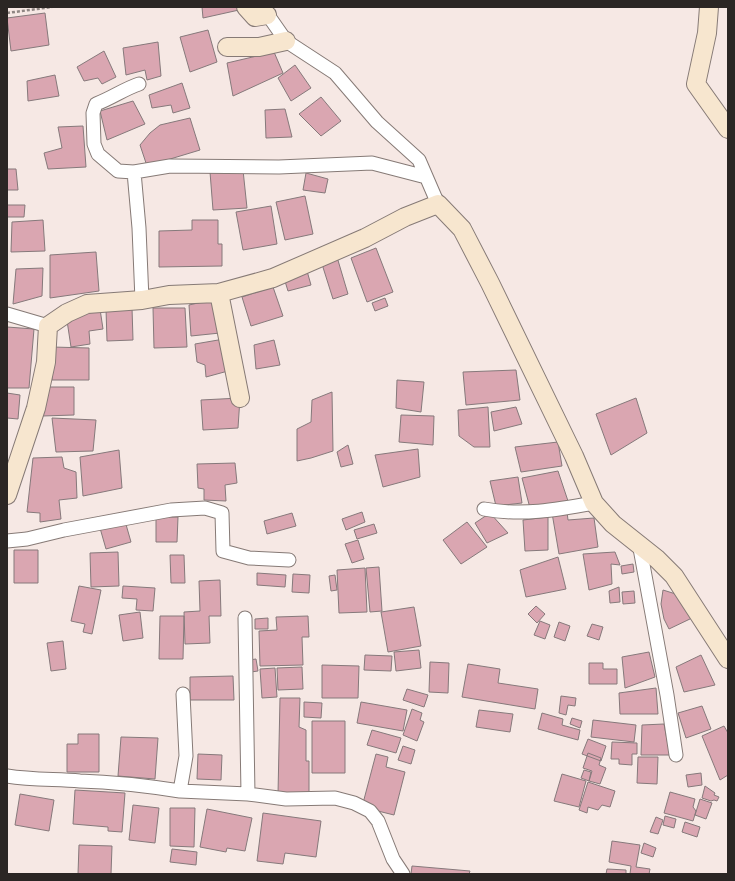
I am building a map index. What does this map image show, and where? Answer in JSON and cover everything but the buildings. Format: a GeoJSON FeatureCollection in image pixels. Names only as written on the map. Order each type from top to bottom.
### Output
{"type":"FeatureCollection","features":[{"type":"Feature","properties":{"kind":"main road"},"geometry":{"type":"LineString","coordinates":[[246,7],[255,17],[265,11]]}},
{"type":"Feature","properties":{"kind":"main road"},"geometry":{"type":"LineString","coordinates":[[709,7],[706,33],[696,84],[728,129]]}},
{"type":"Feature","properties":{"kind":"main road"},"geometry":{"type":"LineString","coordinates":[[227,47],[259,47],[286,41]]}},
{"type":"Feature","properties":{"kind":"main road"},"geometry":{"type":"LineString","coordinates":[[7,495],[36,408],[46,362],[48,326],[67,313],[86,304],[142,300],[169,295],[218,293],[273,278],[364,238],[405,217],[438,204],[462,229],[490,283],[574,456],[594,503],[613,524],[639,543],[674,576],[728,659]]}},
{"type":"Feature","properties":{"kind":"main road"},"geometry":{"type":"LineString","coordinates":[[218,293],[240,398]]}},
{"type":"Feature","properties":{"kind":"street"},"geometry":{"type":"LineString","coordinates":[[265,11],[286,41],[335,72],[377,122],[418,160],[438,204]]}},
{"type":"Feature","properties":{"kind":"street"},"geometry":{"type":"LineString","coordinates":[[140,84],[125,89],[113,98],[96,104],[93,113],[94,144],[98,154],[118,171],[134,172],[170,166],[279,167],[372,163],[426,177]]}},
{"type":"Feature","properties":{"kind":"street"},"geometry":{"type":"LineString","coordinates":[[134,172],[139,228],[142,300]]}},
{"type":"Feature","properties":{"kind":"street"},"geometry":{"type":"LineString","coordinates":[[7,314],[48,326]]}},
{"type":"Feature","properties":{"kind":"street"},"geometry":{"type":"LineString","coordinates":[[484,509],[505,513],[546,512],[594,503]]}},
{"type":"Feature","properties":{"kind":"street"},"geometry":{"type":"LineString","coordinates":[[7,541],[27,539],[64,530],[171,510],[205,508],[222,513],[223,551],[249,558],[288,560]]}},
{"type":"Feature","properties":{"kind":"street"},"geometry":{"type":"LineString","coordinates":[[639,543],[667,695],[676,755]]}},
{"type":"Feature","properties":{"kind":"street"},"geometry":{"type":"LineString","coordinates":[[245,618],[248,794]]}},
{"type":"Feature","properties":{"kind":"street"},"geometry":{"type":"LineString","coordinates":[[180,792],[186,756],[183,694]]}},
{"type":"Feature","properties":{"kind":"street"},"geometry":{"type":"LineString","coordinates":[[7,776],[32,780],[121,784],[180,792],[248,794],[286,799],[335,798],[354,803],[370,811],[378,821],[393,859],[403,874]]}},
{"type":"Feature","properties":{"kind":"path"},"geometry":{"type":"LineString","coordinates":[[7,13],[52,7]]}}]}
